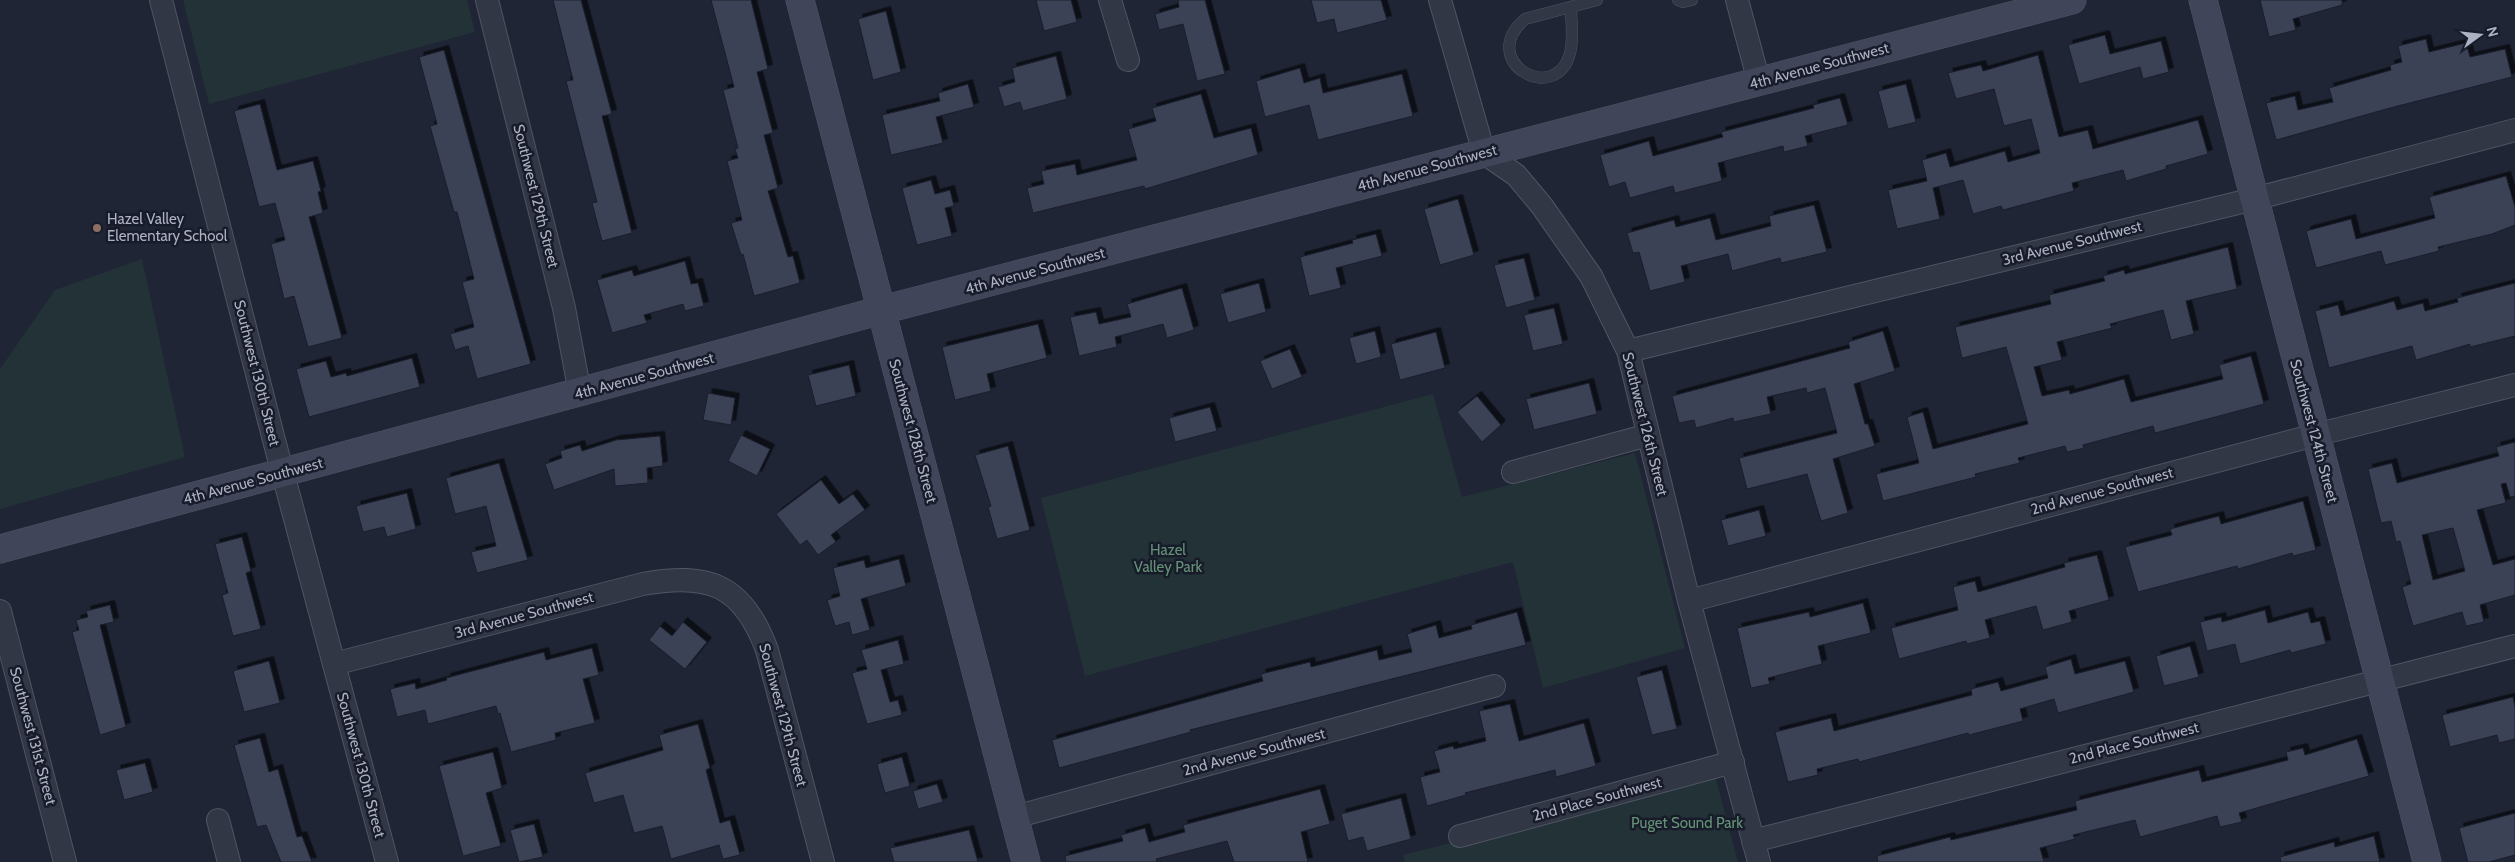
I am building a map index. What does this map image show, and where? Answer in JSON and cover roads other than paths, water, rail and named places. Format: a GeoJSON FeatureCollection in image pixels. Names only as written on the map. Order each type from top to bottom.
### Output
{"type":"FeatureCollection","features":[{"type":"Feature","properties":{"kind":"street","name":"Southwest 130th Street"},"geometry":{"type":"LineString","coordinates":[[161,0],[283,473],[387,862]]}},
{"type":"Feature","properties":{"kind":"street","name":"Southwest 129th Street"},"geometry":{"type":"LineString","coordinates":[[487,0],[564,308],[580,393]]}},
{"type":"Feature","properties":{"kind":"street","name":"Southwest 128th Street"},"geometry":{"type":"LineString","coordinates":[[800,0],[1026,862]]}},
{"type":"Feature","properties":{"kind":"street"},"geometry":{"type":"LineString","coordinates":[[1110,0],[1128,60]]}},
{"type":"Feature","properties":{"kind":"street"},"geometry":{"type":"LineString","coordinates":[[1440,0],[1484,154]]}},
{"type":"Feature","properties":{"kind":"street"},"geometry":{"type":"LineString","coordinates":[[1737,0],[1759,82]]}},
{"type":"Feature","properties":{"kind":"street","name":"4th Avenue Southwest"},"geometry":{"type":"LineString","coordinates":[[0,549],[882,310],[2072,0]]}},
{"type":"Feature","properties":{"kind":"street","name":"Southwest 124th Street"},"geometry":{"type":"LineString","coordinates":[[2203,0],[2427,862]]}},
{"type":"Feature","properties":{"kind":"street","name":"3rd Avenue Southwest"},"geometry":{"type":"LineString","coordinates":[[1628,351],[2254,199],[2515,130]]}},
{"type":"Feature","properties":{"kind":"street","name":"Southwest 126th Street"},"geometry":{"type":"LineString","coordinates":[[1484,154],[1516,175],[1542,206],[1591,276],[1628,351],[1689,601],[1759,862]]}},
{"type":"Feature","properties":{"kind":"street","name":"2nd Avenue Southwest"},"geometry":{"type":"LineString","coordinates":[[1689,601],[2315,435],[2515,386]]}},
{"type":"Feature","properties":{"kind":"street"},"geometry":{"type":"LineString","coordinates":[[1513,472],[1648,436]]}},
{"type":"Feature","properties":{"kind":"street","name":"3rd Avenue Southwest"},"geometry":{"type":"LineString","coordinates":[[334,664],[643,584],[672,579],[694,580],[716,585]]}},
{"type":"Feature","properties":{"kind":"street","name":"Southwest 129th Street"},"geometry":{"type":"LineString","coordinates":[[716,585],[732,595],[745,608],[758,626],[767,650],[823,862]]}},
{"type":"Feature","properties":{"kind":"street","name":"Southwest 131st Street"},"geometry":{"type":"LineString","coordinates":[[0,610],[65,862]]}},
{"type":"Feature","properties":{"kind":"street","name":"2nd Place Southwest"},"geometry":{"type":"LineString","coordinates":[[1754,840],[2515,646]]}},
{"type":"Feature","properties":{"kind":"street","name":"2nd Avenue Southwest"},"geometry":{"type":"LineString","coordinates":[[1015,817],[1494,686]]}},
{"type":"Feature","properties":{"kind":"street","name":"2nd Place Southwest"},"geometry":{"type":"LineString","coordinates":[[1460,836],[1733,762]]}},
{"type":"Feature","properties":{"kind":"street"},"geometry":{"type":"LineString","coordinates":[[218,820],[229,862]]}},
{"type":"Feature","properties":{"kind":"lane"},"geometry":{"type":"LineString","coordinates":[[1571,7],[1571,53],[1562,69],[1546,77],[1536,77],[1522,73],[1514,64],[1510,50],[1514,32],[1525,19],[1597,0]]}},
{"type":"Feature","properties":{"kind":"lane"},"geometry":{"type":"LineString","coordinates":[[1678,0],[1682,2],[1692,0]]}},
{"type":"Feature","properties":{"kind":"place","name":"Hazel Valley Elementary School"},"geometry":{"type":"Point","coordinates":[97,228]}},
{"type":"Feature","properties":{"kind":"park label","name":"Hazel Valley Park"},"geometry":{"type":"Point","coordinates":[1168,558]}},
{"type":"Feature","properties":{"kind":"park label","name":"Puget Sound Park"},"geometry":{"type":"Point","coordinates":[1687,823]}}]}
